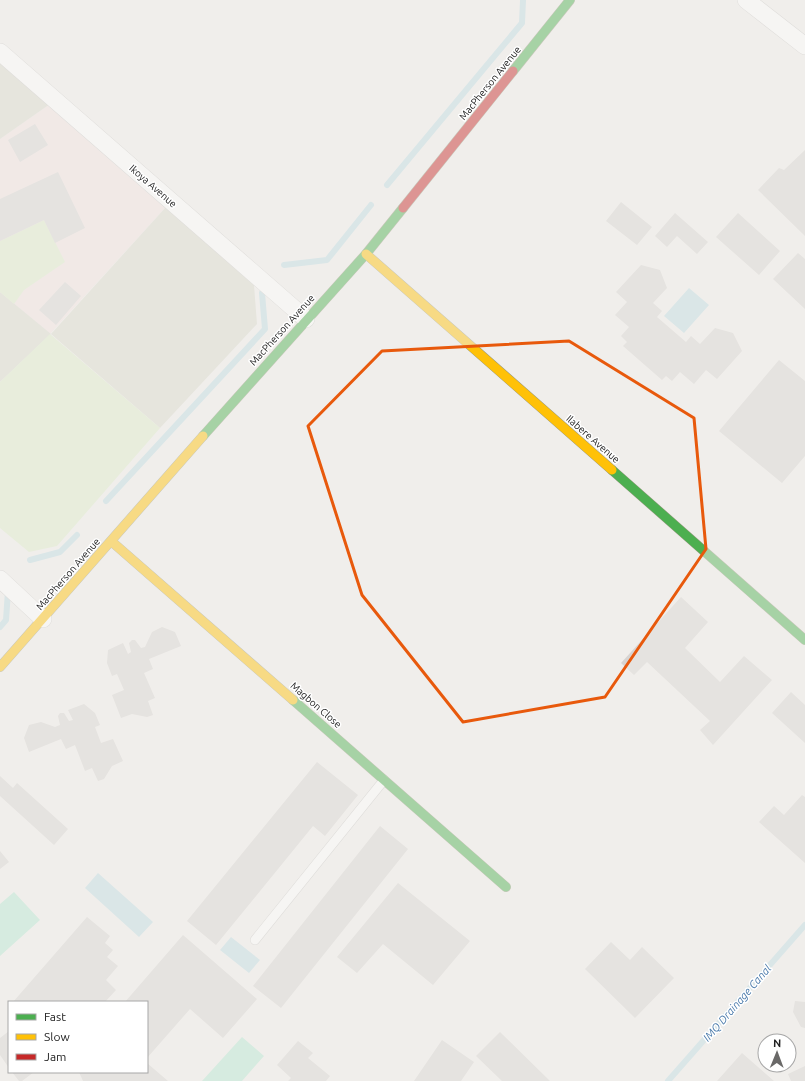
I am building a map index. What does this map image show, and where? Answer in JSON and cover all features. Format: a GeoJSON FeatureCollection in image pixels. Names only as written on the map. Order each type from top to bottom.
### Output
{"type":"FeatureCollection","features":[{"type":"Feature","properties":{"kind":"street","name":"MacPherson Avenue"},"geometry":{"type":"LineString","coordinates":[[0,667],[306,319],[366,254],[570,0]]}},
{"type":"Feature","properties":{"kind":"street"},"geometry":{"type":"LineString","coordinates":[[746,0],[805,46]]}},
{"type":"Feature","properties":{"kind":"street","name":"Ikoya Avenue"},"geometry":{"type":"LineString","coordinates":[[0,52],[306,319]]}},
{"type":"Feature","properties":{"kind":"street","name":"Ilabere Avenue"},"geometry":{"type":"LineString","coordinates":[[366,254],[805,640]]}},
{"type":"Feature","properties":{"kind":"street","name":"Magbon Close"},"geometry":{"type":"LineString","coordinates":[[111,541],[506,886]]}},
{"type":"Feature","properties":{"kind":"street"},"geometry":{"type":"LineString","coordinates":[[0,579],[43,619]]}},
{"type":"Feature","properties":{"kind":"lane"},"geometry":{"type":"LineString","coordinates":[[255,940],[384,780]]}},
{"type":"Feature","properties":{"kind":"highlighted area"},"geometry":{"type":"Polygon","coordinates":[[[569,341],[694,418],[706,549],[605,697],[463,722],[362,595],[308,426],[382,351],[569,341]]]}},
{"type":"Feature","properties":{"kind":"shaded area"},"geometry":{"type":"Polygon","coordinates":[[[0,61],[50,104],[0,139],[0,61]]]}},
{"type":"Feature","properties":{"kind":"shaded area"},"geometry":{"type":"Polygon","coordinates":[[[50,104],[166,207],[50,334],[0,292],[0,139],[50,104]]]}},
{"type":"Feature","properties":{"kind":"shaded area"},"geometry":{"type":"Polygon","coordinates":[[[166,207],[254,285],[257,324],[160,428],[51,334],[166,207]]]}},
{"type":"Feature","properties":{"kind":"shaded area"},"geometry":{"type":"Polygon","coordinates":[[[0,292],[51,334],[0,382],[0,292]]]}},
{"type":"Feature","properties":{"kind":"green space"},"geometry":{"type":"Polygon","coordinates":[[[44,220],[65,262],[24,290],[14,304],[0,292],[0,241],[44,220]]]}},
{"type":"Feature","properties":{"kind":"green space"},"geometry":{"type":"Polygon","coordinates":[[[50,334],[160,428],[57,546],[29,552],[0,528],[0,382],[50,334]]]}},
{"type":"Feature","properties":{"kind":"green space"},"geometry":{"type":"Polygon","coordinates":[[[14,892],[40,920],[0,956],[0,904],[14,892]]]}},
{"type":"Feature","properties":{"kind":"green space"},"geometry":{"type":"Polygon","coordinates":[[[242,1037],[264,1056],[242,1081],[202,1081],[242,1037]]]}},
{"type":"Feature","properties":{"kind":"water"},"geometry":{"type":"Polygon","coordinates":[[[689,288],[709,305],[684,333],[664,316],[689,288]]]}},
{"type":"Feature","properties":{"kind":"water"},"geometry":{"type":"Polygon","coordinates":[[[98,873],[153,922],[139,937],[85,888],[98,873]]]}},
{"type":"Feature","properties":{"kind":"water"},"geometry":{"type":"Polygon","coordinates":[[[231,937],[260,960],[249,973],[220,950],[231,937]]]}},
{"type":"Feature","properties":{"kind":"building"},"geometry":{"type":"Polygon","coordinates":[[[35,124],[48,145],[20,162],[8,140],[35,124]]]}},
{"type":"Feature","properties":{"kind":"building"},"geometry":{"type":"Polygon","coordinates":[[[805,150],[805,236],[758,190],[779,168],[784,170],[805,150]]]}},
{"type":"Feature","properties":{"kind":"building"},"geometry":{"type":"Polygon","coordinates":[[[58,172],[85,228],[55,243],[44,220],[0,241],[0,199],[58,172]]]}},
{"type":"Feature","properties":{"kind":"building"},"geometry":{"type":"Polygon","coordinates":[[[621,202],[652,227],[637,245],[606,221],[621,202]]]}},
{"type":"Feature","properties":{"kind":"building"},"geometry":{"type":"Polygon","coordinates":[[[675,213],[708,242],[697,254],[677,236],[667,247],[655,236],[675,213]]]}},
{"type":"Feature","properties":{"kind":"building"},"geometry":{"type":"Polygon","coordinates":[[[738,213],[780,251],[759,275],[716,237],[738,213]]]}},
{"type":"Feature","properties":{"kind":"building"},"geometry":{"type":"Polygon","coordinates":[[[798,253],[805,259],[805,309],[773,279],[798,253]]]}},
{"type":"Feature","properties":{"kind":"building"},"geometry":{"type":"Polygon","coordinates":[[[641,265],[660,270],[667,288],[653,303],[662,311],[657,317],[686,342],[691,336],[700,344],[715,328],[733,333],[742,351],[717,379],[706,370],[694,384],[680,372],[672,381],[666,376],[662,380],[623,346],[627,342],[621,336],[629,327],[615,315],[627,302],[616,292],[641,265]]]}},
{"type":"Feature","properties":{"kind":"building"},"geometry":{"type":"Polygon","coordinates":[[[65,282],[81,296],[56,325],[39,310],[65,282]]]}},
{"type":"Feature","properties":{"kind":"building"},"geometry":{"type":"Polygon","coordinates":[[[779,360],[805,381],[805,456],[782,483],[719,431],[779,360]]]}},
{"type":"Feature","properties":{"kind":"building"},"geometry":{"type":"Polygon","coordinates":[[[681,597],[708,622],[685,648],[720,682],[744,656],[772,680],[713,745],[700,730],[710,721],[647,662],[634,675],[621,663],[681,597]]]}},
{"type":"Feature","properties":{"kind":"building"},"geometry":{"type":"Polygon","coordinates":[[[162,627],[175,632],[181,646],[149,659],[153,669],[144,673],[155,698],[148,701],[153,715],[147,717],[132,714],[121,718],[112,695],[124,690],[117,674],[112,676],[107,663],[108,650],[123,643],[128,654],[131,652],[129,643],[132,640],[135,640],[141,648],[145,647],[152,632],[162,627]]]}},
{"type":"Feature","properties":{"kind":"building"},"geometry":{"type":"Polygon","coordinates":[[[791,692],[805,705],[805,743],[772,713],[791,692]]]}},
{"type":"Feature","properties":{"kind":"building"},"geometry":{"type":"Polygon","coordinates":[[[84,704],[95,713],[100,725],[95,727],[101,743],[113,739],[123,761],[112,766],[104,779],[98,781],[92,768],[85,771],[75,745],[66,749],[61,739],[29,752],[24,738],[29,725],[41,722],[55,727],[60,725],[58,716],[60,713],[64,713],[69,721],[73,720],[68,710],[84,704]]]}},
{"type":"Feature","properties":{"kind":"building"},"geometry":{"type":"Polygon","coordinates":[[[317,762],[358,795],[325,836],[313,826],[216,945],[187,921],[317,762]]]}},
{"type":"Feature","properties":{"kind":"building"},"geometry":{"type":"Polygon","coordinates":[[[0,776],[13,788],[17,783],[68,829],[54,845],[0,796],[0,776]]]}},
{"type":"Feature","properties":{"kind":"building"},"geometry":{"type":"Polygon","coordinates":[[[802,795],[805,797],[805,863],[759,822],[774,806],[784,815],[802,795]]]}},
{"type":"Feature","properties":{"kind":"building"},"geometry":{"type":"Polygon","coordinates":[[[380,826],[408,849],[281,1008],[253,986],[380,826]]]}},
{"type":"Feature","properties":{"kind":"building"},"geometry":{"type":"Polygon","coordinates":[[[0,851],[9,862],[0,869],[0,851]]]}},
{"type":"Feature","properties":{"kind":"building"},"geometry":{"type":"Polygon","coordinates":[[[398,883],[470,941],[433,985],[383,944],[357,973],[337,957],[398,883]]]}},
{"type":"Feature","properties":{"kind":"building"},"geometry":{"type":"Polygon","coordinates":[[[87,917],[110,936],[105,943],[113,950],[107,957],[118,966],[106,980],[116,990],[106,1001],[14,1001],[87,917]]]}},
{"type":"Feature","properties":{"kind":"building"},"geometry":{"type":"Polygon","coordinates":[[[183,935],[257,999],[223,1038],[190,1009],[148,1057],[148,1001],[126,1001],[183,935]]]}},
{"type":"Feature","properties":{"kind":"building"},"geometry":{"type":"Polygon","coordinates":[[[611,942],[630,960],[642,947],[674,978],[635,1018],[585,969],[611,942]]]}},
{"type":"Feature","properties":{"kind":"building"},"geometry":{"type":"Polygon","coordinates":[[[795,1001],[805,1002],[805,1028],[801,1027],[793,1012],[795,1001]]]}},
{"type":"Feature","properties":{"kind":"building"},"geometry":{"type":"Polygon","coordinates":[[[8,1032],[8,1067],[0,1055],[0,1038],[8,1032]]]}},
{"type":"Feature","properties":{"kind":"building"},"geometry":{"type":"Polygon","coordinates":[[[500,1032],[550,1081],[502,1081],[476,1056],[500,1032]]]}},
{"type":"Feature","properties":{"kind":"building"},"geometry":{"type":"Polygon","coordinates":[[[442,1040],[474,1062],[461,1081],[414,1081],[442,1040]]]}},
{"type":"Feature","properties":{"kind":"building"},"geometry":{"type":"Polygon","coordinates":[[[298,1041],[313,1053],[308,1058],[330,1076],[326,1081],[288,1081],[291,1078],[277,1065],[298,1041]]]}},
{"type":"Feature","properties":{"kind":"building"},"geometry":{"type":"Polygon","coordinates":[[[742,1053],[757,1066],[757,1073],[765,1073],[774,1081],[717,1081],[742,1053]]]}},
{"type":"Feature","properties":{"kind":"building"},"geometry":{"type":"Polygon","coordinates":[[[148,1064],[168,1081],[83,1081],[79,1073],[148,1073],[148,1064]]]}},
{"type":"Feature","properties":{"kind":"building"},"geometry":{"type":"Polygon","coordinates":[[[805,1066],[805,1081],[791,1081],[788,1074],[797,1073],[797,1070],[805,1066]]]}},
{"type":"Feature","properties":{"kind":"building"},"geometry":{"type":"Polygon","coordinates":[[[13,1073],[33,1073],[22,1081],[19,1081],[13,1073]]]}},
{"type":"Feature","properties":{"kind":"waterway"},"geometry":{"type":"LineString","coordinates":[[387,185],[522,23],[523,0]]}},
{"type":"Feature","properties":{"kind":"waterway"},"geometry":{"type":"LineString","coordinates":[[284,265],[327,260],[371,205]]}},
{"type":"Feature","properties":{"kind":"waterway"},"geometry":{"type":"LineString","coordinates":[[106,501],[265,329],[262,293]]}},
{"type":"Feature","properties":{"kind":"waterway"},"geometry":{"type":"LineString","coordinates":[[30,560],[60,552],[77,535]]}},
{"type":"Feature","properties":{"kind":"waterway"},"geometry":{"type":"LineString","coordinates":[[0,627],[6,620],[8,591]]}},
{"type":"Feature","properties":{"kind":"waterway","name":"IMQ Drainage Canal"},"geometry":{"type":"LineString","coordinates":[[668,1081],[805,925]]}},
{"type":"Feature","properties":{"kind":"traffic: fast"},"geometry":{"type":"LineString","coordinates":[[513,71],[570,0]]}},
{"type":"Feature","properties":{"kind":"traffic: fast"},"geometry":{"type":"LineString","coordinates":[[203,436],[366,254],[403,208]]}},
{"type":"Feature","properties":{"kind":"traffic: fast"},"geometry":{"type":"LineString","coordinates":[[612,470],[805,640]]}},
{"type":"Feature","properties":{"kind":"traffic: fast"},"geometry":{"type":"LineString","coordinates":[[293,700],[506,887]]}},
{"type":"Feature","properties":{"kind":"traffic: slow"},"geometry":{"type":"LineString","coordinates":[[366,254],[612,470]]}},
{"type":"Feature","properties":{"kind":"traffic: slow"},"geometry":{"type":"LineString","coordinates":[[0,667],[203,436]]}},
{"type":"Feature","properties":{"kind":"traffic: slow"},"geometry":{"type":"LineString","coordinates":[[111,541],[293,700]]}},
{"type":"Feature","properties":{"kind":"traffic: jam"},"geometry":{"type":"LineString","coordinates":[[403,208],[513,71]]}}]}
